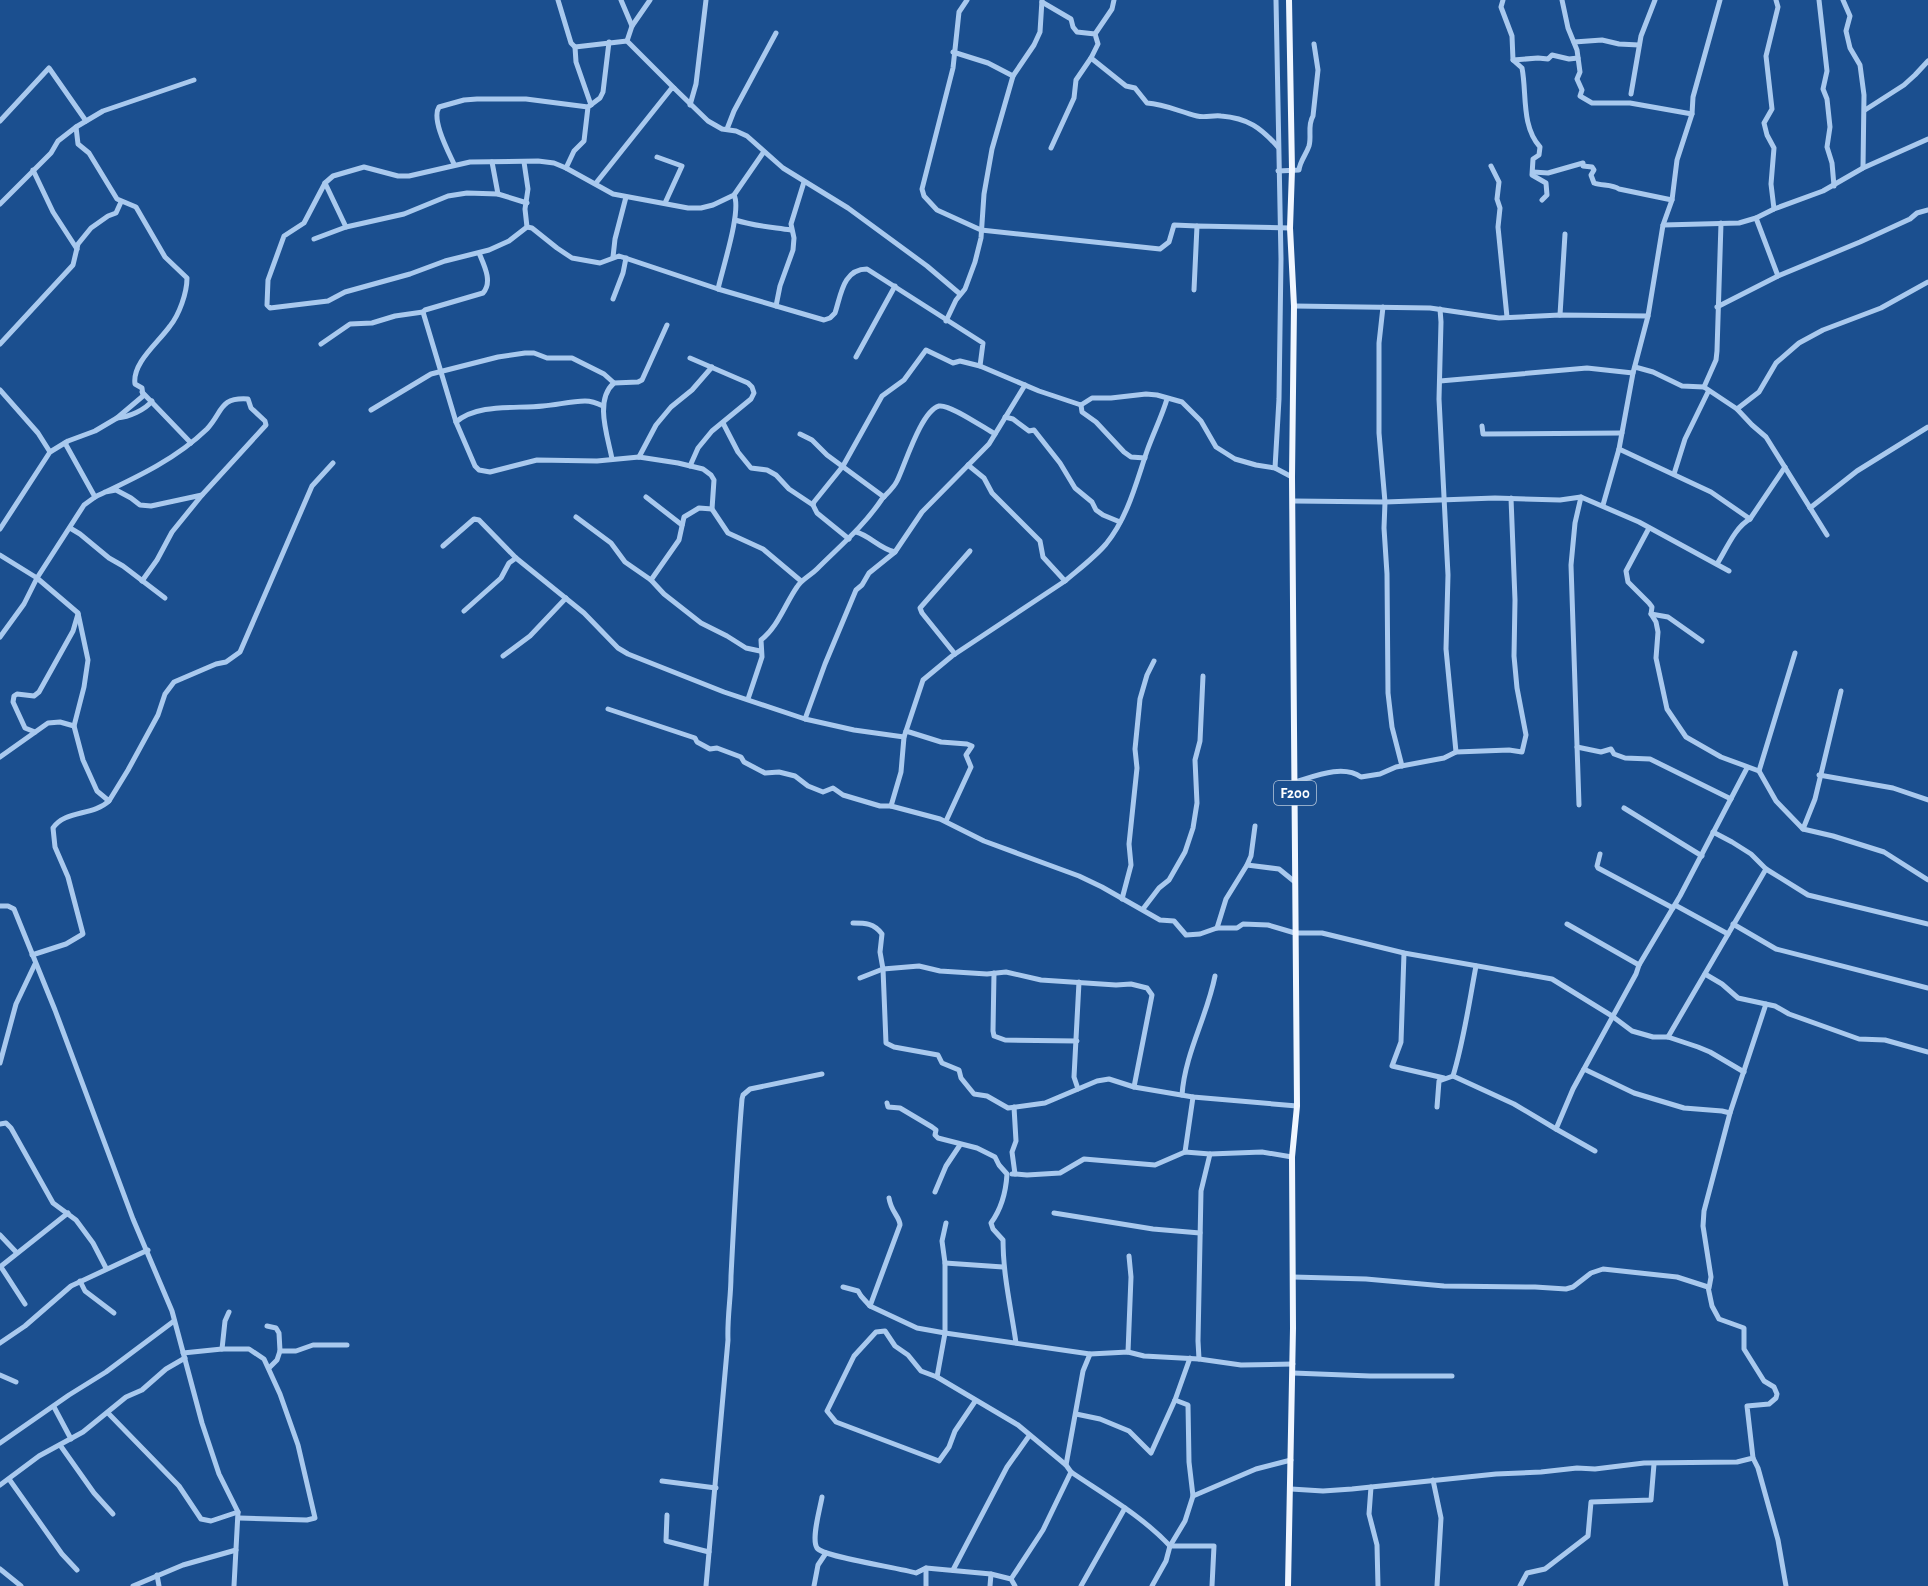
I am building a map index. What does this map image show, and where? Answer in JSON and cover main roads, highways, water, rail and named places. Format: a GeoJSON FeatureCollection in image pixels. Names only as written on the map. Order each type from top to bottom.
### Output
{"type":"FeatureCollection","features":[{"type":"Feature","properties":{"kind":"main road","name":"F200"},"geometry":{"type":"LineString","coordinates":[[1288,1586],[1293,1373],[1292,1157],[1297,1106],[1294,501],[1292,477],[1294,306],[1290,228],[1292,170],[1289,0]]}}]}
